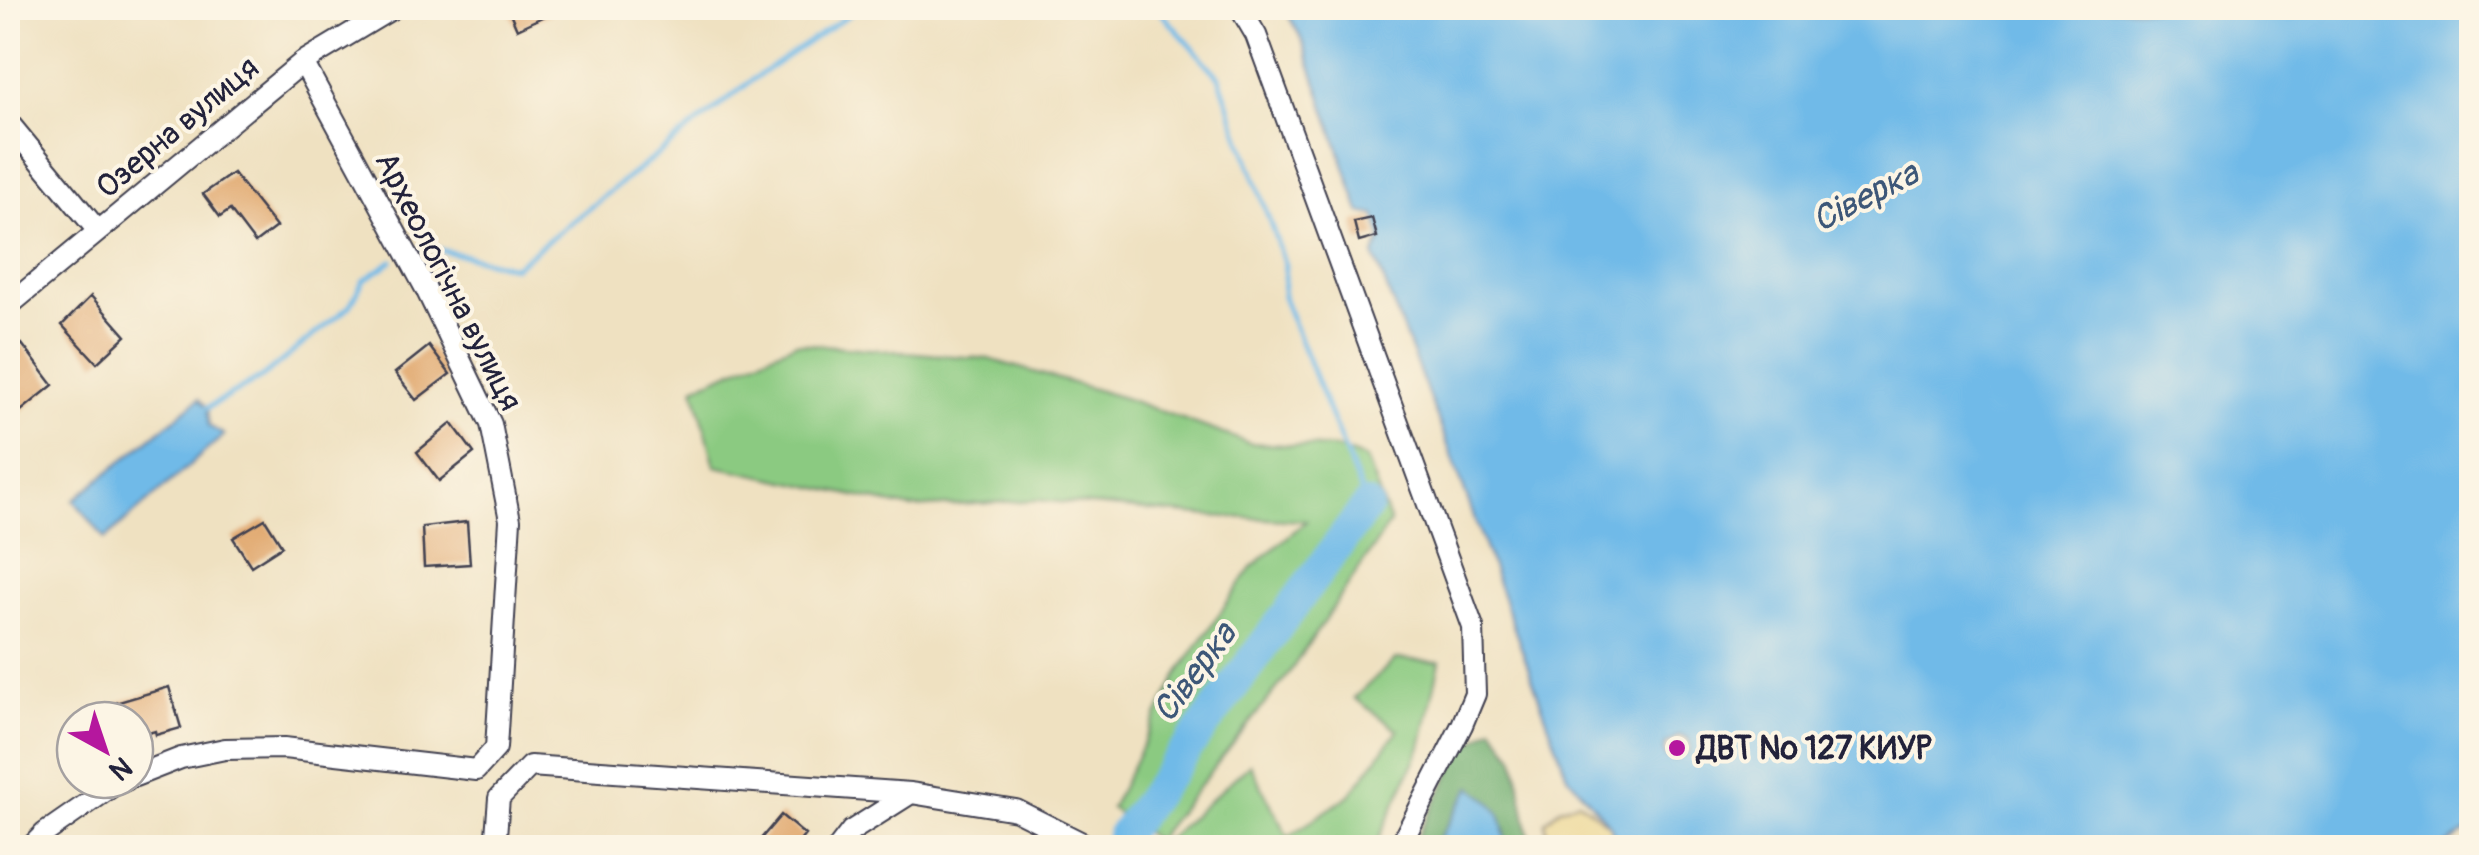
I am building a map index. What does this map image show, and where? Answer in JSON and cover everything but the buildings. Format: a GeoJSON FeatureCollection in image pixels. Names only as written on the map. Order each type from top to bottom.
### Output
{"type":"FeatureCollection","features":[{"type":"Feature","properties":{"kind":"street","name":"Озерна вулиця"},"geometry":{"type":"LineString","coordinates":[[8,306],[303,62],[393,8]]}},
{"type":"Feature","properties":{"kind":"street"},"geometry":{"type":"LineString","coordinates":[[1240,8],[1256,35],[1473,627],[1475,694],[1399,848]]}},
{"type":"Feature","properties":{"kind":"street","name":"Археологічна вулиця"},"geometry":{"type":"LineString","coordinates":[[155,768],[225,749],[284,748],[476,770],[496,748],[510,520],[491,424],[426,290],[303,62]]}},
{"type":"Feature","properties":{"kind":"street"},"geometry":{"type":"LineString","coordinates":[[8,122],[98,231]]}},
{"type":"Feature","properties":{"kind":"street"},"geometry":{"type":"LineString","coordinates":[[495,848],[499,798],[530,766],[911,793],[1016,810],[1092,848]]}},
{"type":"Feature","properties":{"kind":"street"},"geometry":{"type":"LineString","coordinates":[[838,848],[851,831],[911,793]]}},
{"type":"Feature","properties":{"kind":"street"},"geometry":{"type":"LineString","coordinates":[[30,848],[92,800]]}},
{"type":"Feature","properties":{"kind":"green space"},"geometry":{"type":"Polygon","coordinates":[[[796,343],[989,359],[1124,398],[1249,443],[1336,448],[1366,459],[1390,523],[1287,676],[1156,840],[1111,808],[1178,674],[1251,568],[1306,521],[1037,500],[911,508],[715,466],[694,387],[796,343]]]}},
{"type":"Feature","properties":{"kind":"green space"},"geometry":{"type":"Polygon","coordinates":[[[1396,659],[1440,662],[1421,747],[1375,847],[1158,847],[1250,764],[1288,837],[1350,795],[1398,730],[1354,698],[1396,659]]]}},
{"type":"Feature","properties":{"kind":"green space"},"geometry":{"type":"Polygon","coordinates":[[[1493,727],[1515,758],[1531,847],[1505,847],[1505,829],[1456,811],[1434,847],[1411,848],[1463,749],[1493,727]]]}},
{"type":"Feature","properties":{"kind":"sand"},"geometry":{"type":"Polygon","coordinates":[[[1578,801],[1610,825],[1618,847],[1549,847],[1545,822],[1560,808],[1578,801]]]}},
{"type":"Feature","properties":{"kind":"water"},"geometry":{"type":"Polygon","coordinates":[[[1284,8],[2471,8],[2471,829],[2441,848],[1618,847],[1610,825],[1567,775],[1452,456],[1374,255],[1382,238],[1375,215],[1360,212],[1302,39],[1284,8]],[[1679,736],[1666,744],[1667,758],[1674,760],[1689,752],[1688,738],[1679,736]]]}},
{"type":"Feature","properties":{"kind":"water"},"geometry":{"type":"Polygon","coordinates":[[[199,399],[207,408],[209,426],[224,435],[105,539],[74,500],[199,399]]]}},
{"type":"Feature","properties":{"kind":"water"},"geometry":{"type":"Polygon","coordinates":[[[1471,787],[1498,811],[1505,847],[1434,847],[1471,787]]]}},
{"type":"Feature","properties":{"kind":"waterway"},"geometry":{"type":"LineString","coordinates":[[421,248],[514,267],[755,78],[859,8]]}},
{"type":"Feature","properties":{"kind":"waterway"},"geometry":{"type":"LineString","coordinates":[[1157,8],[1219,77],[1285,265],[1283,297],[1367,506]]}},
{"type":"Feature","properties":{"kind":"waterway"},"geometry":{"type":"LineString","coordinates":[[207,408],[262,377],[350,306],[363,281],[392,261]]}},
{"type":"Feature","properties":{"kind":"waterway","name":"Сіверка"},"geometry":{"type":"LineString","coordinates":[[1122,836],[1367,506]]}},
{"type":"Feature","properties":{"kind":"place","name":"ДВТ № 127 КИУР"},"geometry":{"type":"Point","coordinates":[1677,748]}}]}
